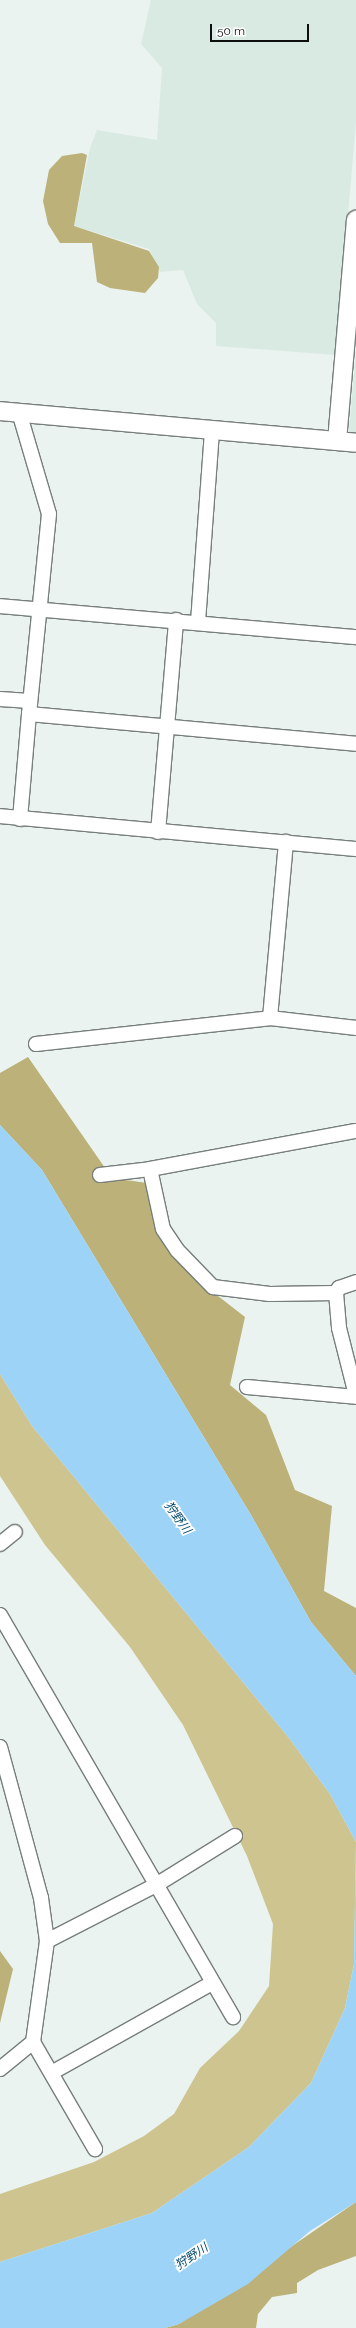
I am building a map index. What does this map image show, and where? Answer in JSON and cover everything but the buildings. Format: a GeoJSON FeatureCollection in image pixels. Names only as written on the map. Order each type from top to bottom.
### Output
{"type":"FeatureCollection","features":[{"type":"Feature","properties":{"kind":"street"},"geometry":{"type":"LineString","coordinates":[[337,441],[356,220]]}},
{"type":"Feature","properties":{"kind":"street"},"geometry":{"type":"LineString","coordinates":[[0,410],[356,443]]}},
{"type":"Feature","properties":{"kind":"street"},"geometry":{"type":"LineString","coordinates":[[19,412],[49,514],[20,819]]}},
{"type":"Feature","properties":{"kind":"street"},"geometry":{"type":"LineString","coordinates":[[198,622],[212,430]]}},
{"type":"Feature","properties":{"kind":"street"},"geometry":{"type":"LineString","coordinates":[[0,606],[176,620],[356,637]]}},
{"type":"Feature","properties":{"kind":"street"},"geometry":{"type":"LineString","coordinates":[[158,832],[176,620]]}},
{"type":"Feature","properties":{"kind":"street"},"geometry":{"type":"LineString","coordinates":[[0,699],[30,708],[168,727],[356,744]]}},
{"type":"Feature","properties":{"kind":"street"},"geometry":{"type":"LineString","coordinates":[[0,816],[158,832],[356,849]]}},
{"type":"Feature","properties":{"kind":"street"},"geometry":{"type":"LineString","coordinates":[[270,1018],[286,842]]}},
{"type":"Feature","properties":{"kind":"street"},"geometry":{"type":"LineString","coordinates":[[36,1044],[270,1018],[356,1028]]}},
{"type":"Feature","properties":{"kind":"street"},"geometry":{"type":"LineString","coordinates":[[100,1175],[150,1169],[356,1131]]}},
{"type":"Feature","properties":{"kind":"street"},"geometry":{"type":"LineString","coordinates":[[150,1169],[163,1229],[177,1250],[213,1287],[270,1294],[336,1293]]}},
{"type":"Feature","properties":{"kind":"street"},"geometry":{"type":"LineString","coordinates":[[248,1387],[356,1396],[339,1328],[336,1293],[339,1288],[356,1282]]}},
{"type":"Feature","properties":{"kind":"street"},"geometry":{"type":"LineString","coordinates":[[0,1544],[15,1532]]}},
{"type":"Feature","properties":{"kind":"street"},"geometry":{"type":"LineString","coordinates":[[0,1615],[232,2018]]}},
{"type":"Feature","properties":{"kind":"street"},"geometry":{"type":"LineString","coordinates":[[0,1747],[41,1898],[47,1941],[34,2042],[53,2072],[95,2150]]}},
{"type":"Feature","properties":{"kind":"street"},"geometry":{"type":"LineString","coordinates":[[47,1941],[156,1885],[235,1836]]}},
{"type":"Feature","properties":{"kind":"street"},"geometry":{"type":"LineString","coordinates":[[53,2072],[212,1983]]}},
{"type":"Feature","properties":{"kind":"street"},"geometry":{"type":"LineString","coordinates":[[0,2069],[34,2042]]}},
{"type":"Feature","properties":{"kind":"shaded area"},"geometry":{"type":"Polygon","coordinates":[[[151,0],[356,0],[356,122],[336,355],[216,346],[216,323],[197,304],[183,270],[160,272],[149,249],[74,226],[90,148],[97,130],[157,140],[162,68],[141,44],[151,0]]]}},
{"type":"Feature","properties":{"kind":"shaded area"},"geometry":{"type":"Polygon","coordinates":[[[82,153],[87,155],[74,226],[149,251],[159,267],[158,278],[145,293],[110,288],[97,282],[92,243],[60,243],[48,224],[43,201],[49,170],[62,156],[82,153]]]}},
{"type":"Feature","properties":{"kind":"shaded area"},"geometry":{"type":"Polygon","coordinates":[[[356,350],[356,433],[349,432],[356,350]]]}},
{"type":"Feature","properties":{"kind":"shaded area"},"geometry":{"type":"Polygon","coordinates":[[[28,1057],[112,1178],[147,1183],[155,1224],[164,1243],[209,1289],[245,1317],[230,1385],[266,1415],[295,1490],[332,1506],[324,1591],[356,1608],[356,1676],[311,1622],[251,1515],[42,1170],[0,1125],[0,1073],[28,1057]]]}},
{"type":"Feature","properties":{"kind":"shaded area"},"geometry":{"type":"Polygon","coordinates":[[[0,1374],[32,1426],[289,1738],[330,1794],[356,1842],[354,1964],[345,2008],[311,2083],[249,2147],[152,2213],[0,2262],[0,2194],[94,2162],[144,2136],[174,2114],[200,2068],[239,2031],[269,1986],[273,1924],[247,1856],[183,1725],[130,1647],[45,1545],[0,1476],[0,1374]]]}},
{"type":"Feature","properties":{"kind":"shaded area"},"geometry":{"type":"Polygon","coordinates":[[[0,1951],[13,1969],[0,2023],[0,1951]]]}},
{"type":"Feature","properties":{"kind":"shaded area"},"geometry":{"type":"Polygon","coordinates":[[[356,2202],[356,2256],[318,2270],[297,2283],[297,2293],[272,2297],[258,2314],[256,2328],[165,2328],[179,2324],[356,2202]]]}},
{"type":"Feature","properties":{"kind":"water","name":"狩野川"},"geometry":{"type":"Polygon","coordinates":[[[0,1125],[42,1170],[251,1515],[311,1622],[356,1676],[356,1842],[330,1794],[289,1738],[32,1426],[0,1374],[0,1125]]]}},
{"type":"Feature","properties":{"kind":"water","name":"狩野川"},"geometry":{"type":"Polygon","coordinates":[[[356,1845],[356,2202],[310,2231],[248,2284],[179,2324],[165,2328],[0,2328],[0,2262],[152,2213],[249,2147],[311,2083],[345,2008],[354,1964],[356,1845]]]}}]}
